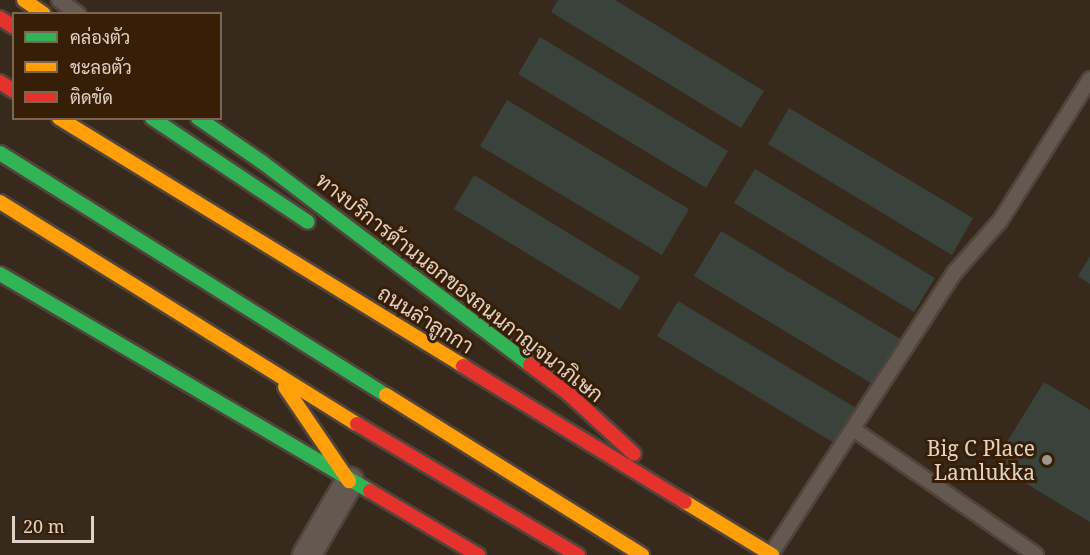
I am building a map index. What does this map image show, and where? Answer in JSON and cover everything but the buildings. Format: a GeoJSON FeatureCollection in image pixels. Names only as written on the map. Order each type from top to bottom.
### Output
{"type":"FeatureCollection","features":[{"type":"Feature","properties":{"kind":"main road"},"geometry":{"type":"LineString","coordinates":[[24,0],[41,12]]}},
{"type":"Feature","properties":{"kind":"main road","name":"ถนนลำลูกกา"},"geometry":{"type":"LineString","coordinates":[[62,120],[771,555]]}},
{"type":"Feature","properties":{"kind":"main road"},"geometry":{"type":"LineString","coordinates":[[155,120],[321,230]]}},
{"type":"Feature","properties":{"kind":"main road","name":"ทางบริการด้านนอกของถนนกาญจนาภิเษก"},"geometry":{"type":"LineString","coordinates":[[201,120],[262,162],[569,394],[685,502]]}},
{"type":"Feature","properties":{"kind":"main road"},"geometry":{"type":"LineString","coordinates":[[0,153],[642,555]]}},
{"type":"Feature","properties":{"kind":"main road"},"geometry":{"type":"LineString","coordinates":[[0,202],[279,378],[578,555]]}},
{"type":"Feature","properties":{"kind":"main road"},"geometry":{"type":"LineString","coordinates":[[380,270],[569,394]]}},
{"type":"Feature","properties":{"kind":"main road"},"geometry":{"type":"LineString","coordinates":[[0,274],[478,555]]}},
{"type":"Feature","properties":{"kind":"main road"},"geometry":{"type":"LineString","coordinates":[[279,378],[349,481]]}},
{"type":"Feature","properties":{"kind":"street"},"geometry":{"type":"LineString","coordinates":[[306,555],[349,481]]}},
{"type":"Feature","properties":{"kind":"lane"},"geometry":{"type":"LineString","coordinates":[[61,0],[76,12]]}},
{"type":"Feature","properties":{"kind":"lane"},"geometry":{"type":"LineString","coordinates":[[771,555],[955,272],[1000,221],[1090,79]]}},
{"type":"Feature","properties":{"kind":"lane"},"geometry":{"type":"LineString","coordinates":[[224,119],[262,162]]}},
{"type":"Feature","properties":{"kind":"lane"},"geometry":{"type":"LineString","coordinates":[[853,429],[1036,555]]}},
{"type":"Feature","properties":{"kind":"traffic: fast"},"geometry":{"type":"LineString","coordinates":[[155,120],[308,222]]}},
{"type":"Feature","properties":{"kind":"traffic: fast"},"geometry":{"type":"LineString","coordinates":[[201,120],[262,162],[530,365]]}},
{"type":"Feature","properties":{"kind":"traffic: fast"},"geometry":{"type":"LineString","coordinates":[[0,153],[386,395]]}},
{"type":"Feature","properties":{"kind":"traffic: fast"},"geometry":{"type":"LineString","coordinates":[[0,274],[370,491]]}},
{"type":"Feature","properties":{"kind":"traffic: slow"},"geometry":{"type":"LineString","coordinates":[[24,0],[41,12]]}},
{"type":"Feature","properties":{"kind":"traffic: slow"},"geometry":{"type":"LineString","coordinates":[[62,120],[463,366]]}},
{"type":"Feature","properties":{"kind":"traffic: slow"},"geometry":{"type":"LineString","coordinates":[[0,202],[357,424]]}},
{"type":"Feature","properties":{"kind":"traffic: slow"},"geometry":{"type":"LineString","coordinates":[[285,387],[349,481]]}},
{"type":"Feature","properties":{"kind":"traffic: slow"},"geometry":{"type":"LineString","coordinates":[[386,395],[642,555]]}},
{"type":"Feature","properties":{"kind":"traffic: slow"},"geometry":{"type":"LineString","coordinates":[[685,502],[772,555]]}},
{"type":"Feature","properties":{"kind":"traffic: jam"},"geometry":{"type":"LineString","coordinates":[[0,18],[12,26]]}},
{"type":"Feature","properties":{"kind":"traffic: jam"},"geometry":{"type":"LineString","coordinates":[[0,82],[12,90]]}},
{"type":"Feature","properties":{"kind":"traffic: jam"},"geometry":{"type":"LineString","coordinates":[[530,365],[569,394],[634,454]]}},
{"type":"Feature","properties":{"kind":"traffic: jam"},"geometry":{"type":"LineString","coordinates":[[463,366],[685,502]]}},
{"type":"Feature","properties":{"kind":"traffic: jam"},"geometry":{"type":"LineString","coordinates":[[357,424],[578,555]]}},
{"type":"Feature","properties":{"kind":"traffic: jam"},"geometry":{"type":"LineString","coordinates":[[370,491],[478,555]]}},
{"type":"Feature","properties":{"kind":"place","name":"Big C Place Lamlukka"},"geometry":{"type":"Point","coordinates":[1047,460]}}]}
